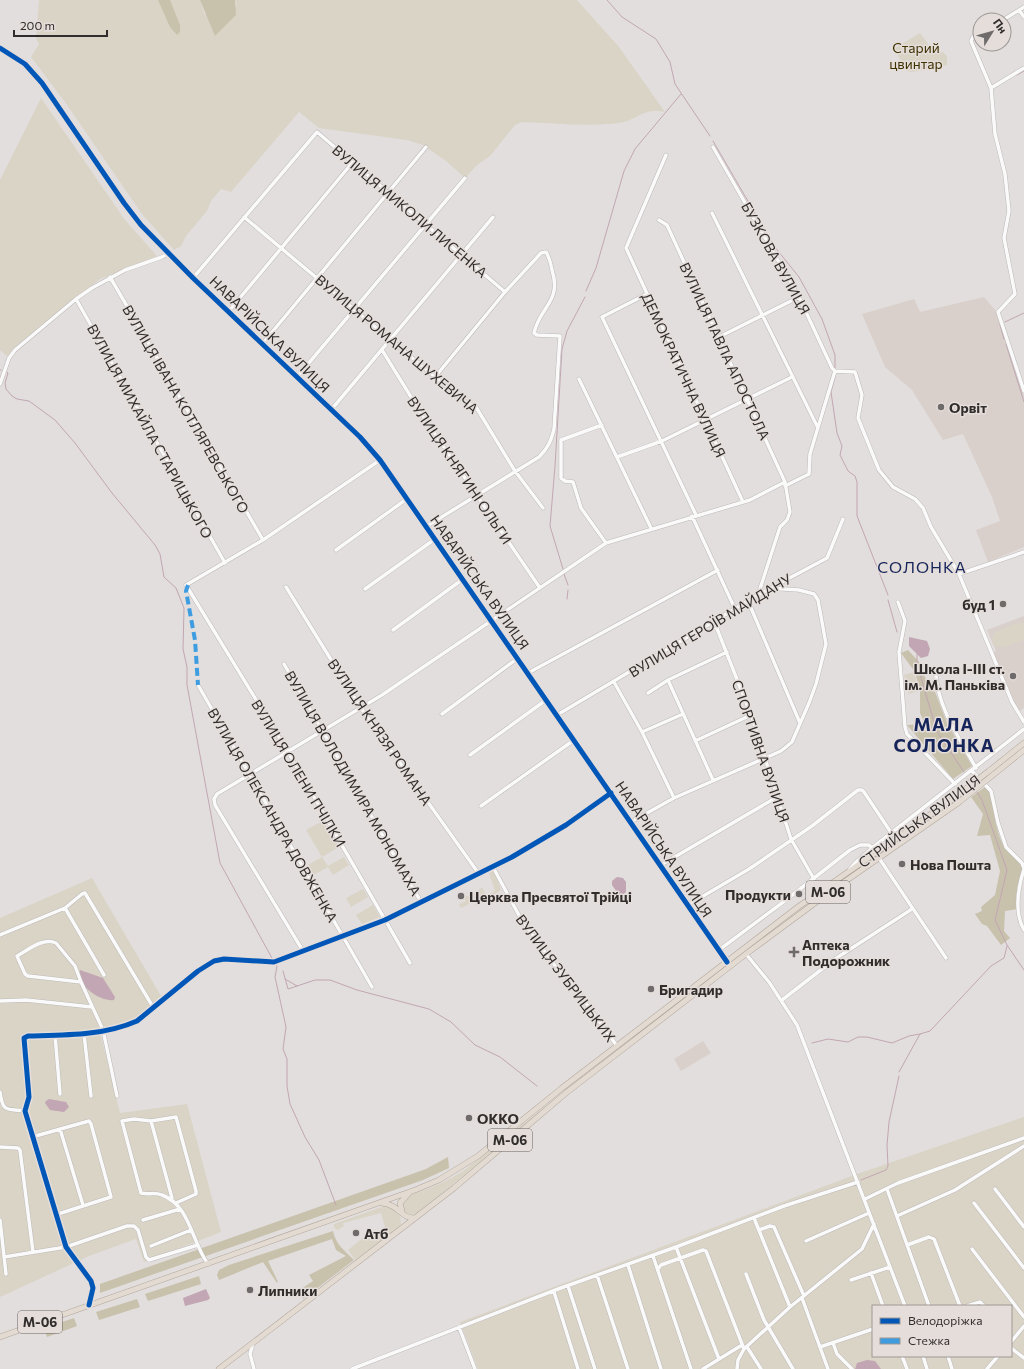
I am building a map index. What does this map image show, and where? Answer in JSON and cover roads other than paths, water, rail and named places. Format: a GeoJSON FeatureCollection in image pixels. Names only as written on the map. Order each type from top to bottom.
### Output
{"type":"FeatureCollection","features":[{"type":"Feature","properties":{"kind":"highway","name":"СТРИЙСЬКА ВУЛИЦЯ"},"geometry":{"type":"LineString","coordinates":[[415,1218],[468,1176],[566,1093],[746,954],[827,894],[958,803],[1024,743]]}},
{"type":"Feature","properties":{"kind":"highway","name":"СТРИЙСЬКА ВУЛИЦЯ"},"geometry":{"type":"LineString","coordinates":[[415,1190],[439,1180],[478,1156],[798,907],[1024,750]]}},
{"type":"Feature","properties":{"kind":"highway","name":"М-06"},"geometry":{"type":"LineString","coordinates":[[0,1337],[415,1190]]}},
{"type":"Feature","properties":{"kind":"highway"},"geometry":{"type":"LineString","coordinates":[[402,1213],[400,1206],[402,1199],[415,1190]]}},
{"type":"Feature","properties":{"kind":"highway"},"geometry":{"type":"LineString","coordinates":[[377,1203],[392,1205],[407,1217],[415,1218]]}},
{"type":"Feature","properties":{"kind":"highway","name":"М-06"},"geometry":{"type":"LineString","coordinates":[[219,1369],[415,1218]]}},
{"type":"Feature","properties":{"kind":"street"},"geometry":{"type":"LineString","coordinates":[[1012,14],[1024,7]]}},
{"type":"Feature","properties":{"kind":"street"},"geometry":{"type":"LineString","coordinates":[[1019,10],[1024,17]]}},
{"type":"Feature","properties":{"kind":"street","name":"НАВАРІЙСЬКА ВУЛИЦЯ"},"geometry":{"type":"LineString","coordinates":[[0,48],[25,64],[42,83],[132,214],[193,278],[360,437],[380,460],[408,498],[727,962]]}},
{"type":"Feature","properties":{"kind":"street"},"geometry":{"type":"LineString","coordinates":[[976,52],[991,88],[995,134],[1004,174],[1009,211],[1004,238],[1015,294],[998,312],[1024,391]]}},
{"type":"Feature","properties":{"kind":"street"},"geometry":{"type":"LineString","coordinates":[[991,88],[1024,68]]}},
{"type":"Feature","properties":{"kind":"street","name":"ВУЛИЦЯ МИКОЛИ ЛИСЕНКА"},"geometry":{"type":"LineString","coordinates":[[244,217],[315,133],[319,133],[505,292]]}},
{"type":"Feature","properties":{"kind":"street"},"geometry":{"type":"LineString","coordinates":[[263,344],[426,147]]}},
{"type":"Feature","properties":{"kind":"street","name":"БУЗКОВА ВУЛИЦЯ"},"geometry":{"type":"LineString","coordinates":[[713,147],[799,297],[834,371]]}},
{"type":"Feature","properties":{"kind":"street","name":"ДЕМОКРАТИЧНА ВУЛИЦЯ"},"geometry":{"type":"LineString","coordinates":[[666,155],[626,248],[742,502]]}},
{"type":"Feature","properties":{"kind":"street"},"geometry":{"type":"LineString","coordinates":[[229,311],[352,162]]}},
{"type":"Feature","properties":{"kind":"street"},"geometry":{"type":"LineString","coordinates":[[297,377],[465,178]]}},
{"type":"Feature","properties":{"kind":"street"},"geometry":{"type":"LineString","coordinates":[[712,213],[818,428]]}},
{"type":"Feature","properties":{"kind":"street"},"geometry":{"type":"LineString","coordinates":[[193,278],[244,217]]}},
{"type":"Feature","properties":{"kind":"street","name":"ВУЛИЦЯ РОМАНА ШУХЕВИЧА"},"geometry":{"type":"LineString","coordinates":[[244,217],[318,277],[434,377],[468,404],[476,407],[515,471],[543,508]]}},
{"type":"Feature","properties":{"kind":"street"},"geometry":{"type":"LineString","coordinates":[[331,410],[493,217]]}},
{"type":"Feature","properties":{"kind":"street","name":"ВУЛИЦЯ ПАВЛА АПОСТОЛА"},"geometry":{"type":"LineString","coordinates":[[659,220],[667,225],[785,484],[790,512],[787,520],[780,527],[758,595]]}},
{"type":"Feature","properties":{"kind":"street"},"geometry":{"type":"LineString","coordinates":[[427,526],[538,456],[552,441],[560,336],[536,335],[534,333],[545,308],[553,298],[555,289],[556,280],[546,252],[541,253],[505,292],[434,377]]}},
{"type":"Feature","properties":{"kind":"street"},"geometry":{"type":"LineString","coordinates":[[0,384],[9,358],[15,350],[76,299],[110,277],[169,253]]}},
{"type":"Feature","properties":{"kind":"street","name":"ВУЛИЦЯ ІВАНА КОТЛЯРЕВСЬКОГО"},"geometry":{"type":"LineString","coordinates":[[110,277],[262,540]]}},
{"type":"Feature","properties":{"kind":"street"},"geometry":{"type":"LineString","coordinates":[[647,294],[602,317],[662,441],[735,609]]}},
{"type":"Feature","properties":{"kind":"street"},"geometry":{"type":"LineString","coordinates":[[718,337],[799,297]]}},
{"type":"Feature","properties":{"kind":"street","name":"ВУЛИЦЯ МИХАЙЛА СТАРИЦЬКОГО"},"geometry":{"type":"LineString","coordinates":[[76,299],[225,563]]}},
{"type":"Feature","properties":{"kind":"street","name":"ВУЛИЦЯ КНЯГИНІ ОЛЬГИ"},"geometry":{"type":"LineString","coordinates":[[382,350],[424,418],[540,588]]}},
{"type":"Feature","properties":{"kind":"street"},"geometry":{"type":"LineString","coordinates":[[304,951],[215,805],[214,799],[216,794],[361,708],[606,543],[651,528],[742,502],[809,474],[810,454],[834,371],[855,372],[862,394],[858,418],[879,470],[893,487],[915,499],[923,508],[931,527],[959,574],[1012,702],[1024,722]]}},
{"type":"Feature","properties":{"kind":"street"},"geometry":{"type":"LineString","coordinates":[[617,456],[662,441],[792,377]]}},
{"type":"Feature","properties":{"kind":"street"},"geometry":{"type":"LineString","coordinates":[[579,379],[651,528]]}},
{"type":"Feature","properties":{"kind":"street"},"geometry":{"type":"LineString","coordinates":[[602,425],[561,440],[561,478],[565,481],[573,482],[581,508],[606,543]]}},
{"type":"Feature","properties":{"kind":"street"},"geometry":{"type":"LineString","coordinates":[[225,563],[262,540],[380,460]]}},
{"type":"Feature","properties":{"kind":"street"},"geometry":{"type":"LineString","coordinates":[[336,550],[408,498]]}},
{"type":"Feature","properties":{"kind":"street","name":"ВУЛИЦЯ ГЕРОЇВ МАЙДАНУ"},"geometry":{"type":"LineString","coordinates":[[557,715],[769,588],[827,558],[843,519]]}},
{"type":"Feature","properties":{"kind":"street"},"geometry":{"type":"LineString","coordinates":[[365,589],[435,539]]}},
{"type":"Feature","properties":{"kind":"street"},"geometry":{"type":"LineString","coordinates":[[959,574],[1024,552]]}},
{"type":"Feature","properties":{"kind":"street","name":"ВУЛИЦЯ ОЛЕНИ ПЧІЛКИ"},"geometry":{"type":"LineString","coordinates":[[225,563],[187,585],[288,752],[410,963]]}},
{"type":"Feature","properties":{"kind":"street"},"geometry":{"type":"LineString","coordinates":[[528,673],[718,570]]}},
{"type":"Feature","properties":{"kind":"street"},"geometry":{"type":"LineString","coordinates":[[393,630],[463,579]]}},
{"type":"Feature","properties":{"kind":"street","name":"ВУЛИЦЯ КНЯЗЯ РОМАНА"},"geometry":{"type":"LineString","coordinates":[[286,587],[361,708],[479,874]]}},
{"type":"Feature","properties":{"kind":"street"},"geometry":{"type":"LineString","coordinates":[[631,822],[674,798],[790,746],[816,684],[826,644],[818,600],[814,594],[808,591],[769,588]]}},
{"type":"Feature","properties":{"kind":"street"},"geometry":{"type":"LineString","coordinates":[[748,601],[800,723]]}},
{"type":"Feature","properties":{"kind":"street"},"geometry":{"type":"LineString","coordinates":[[898,602],[904,621],[899,652],[905,726],[907,734],[955,784]]}},
{"type":"Feature","properties":{"kind":"street","name":"СПОРТИВНА ВУЛИЦЯ"},"geometry":{"type":"LineString","coordinates":[[714,621],[751,715],[791,839],[814,879]]}},
{"type":"Feature","properties":{"kind":"street"},"geometry":{"type":"LineString","coordinates":[[648,693],[668,680],[727,652]]}},
{"type":"Feature","properties":{"kind":"street"},"geometry":{"type":"LineString","coordinates":[[442,714],[518,658]]}},
{"type":"Feature","properties":{"kind":"street","name":"ВУЛИЦЯ ВОЛОДИМИРА МОНОМАХА"},"geometry":{"type":"LineString","coordinates":[[284,664],[421,902]]}},
{"type":"Feature","properties":{"kind":"street"},"geometry":{"type":"LineString","coordinates":[[936,676],[936,684],[948,720],[976,768]]}},
{"type":"Feature","properties":{"kind":"street"},"geometry":{"type":"LineString","coordinates":[[668,680],[713,780]]}},
{"type":"Feature","properties":{"kind":"street"},"geometry":{"type":"LineString","coordinates":[[614,682],[642,732],[674,798]]}},
{"type":"Feature","properties":{"kind":"street","name":"ВУЛИЦЯ ОЛЕКСАНДРА ДОВЖЕНКА"},"geometry":{"type":"LineString","coordinates":[[198,685],[372,987]]}},
{"type":"Feature","properties":{"kind":"street"},"geometry":{"type":"LineString","coordinates":[[470,755],[546,700]]}},
{"type":"Feature","properties":{"kind":"street"},"geometry":{"type":"LineString","coordinates":[[642,732],[683,714]]}},
{"type":"Feature","properties":{"kind":"street"},"geometry":{"type":"LineString","coordinates":[[695,740],[751,715]]}},
{"type":"Feature","properties":{"kind":"street"},"geometry":{"type":"LineString","coordinates":[[848,872],[856,862],[872,848],[892,834],[1024,729]]}},
{"type":"Feature","properties":{"kind":"street"},"geometry":{"type":"LineString","coordinates":[[481,806],[574,740]]}},
{"type":"Feature","properties":{"kind":"street"},"geometry":{"type":"LineString","coordinates":[[972,771],[992,790],[998,823],[1006,847],[1022,863],[1024,868],[1018,888],[1019,917],[1024,930]]}},
{"type":"Feature","properties":{"kind":"street"},"geometry":{"type":"LineString","coordinates":[[688,905],[749,869],[812,826],[860,790],[864,792],[892,834]]}},
{"type":"Feature","properties":{"kind":"street"},"geometry":{"type":"LineString","coordinates":[[89,1305],[93,1288],[91,1281],[66,1247],[55,1215],[25,1111],[29,1097],[24,1038],[28,1036],[84,1034],[127,1026],[137,1021],[162,999],[198,971],[214,961],[224,959],[274,962],[385,920],[493,867],[566,825],[611,793]]}},
{"type":"Feature","properties":{"kind":"street"},"geometry":{"type":"LineString","coordinates":[[661,865],[777,797]]}},
{"type":"Feature","properties":{"kind":"street"},"geometry":{"type":"LineString","coordinates":[[719,950],[854,847],[869,845],[872,848]]}},
{"type":"Feature","properties":{"kind":"street"},"geometry":{"type":"LineString","coordinates":[[879,858],[946,958]]}},
{"type":"Feature","properties":{"kind":"street","name":"ВУЛИЦЯ ЗУБРИЦЬКИХ"},"geometry":{"type":"LineString","coordinates":[[493,867],[521,920],[559,971],[567,977],[617,1047]]}},
{"type":"Feature","properties":{"kind":"street"},"geometry":{"type":"LineString","coordinates":[[0,935],[65,908],[82,894],[87,895],[153,1007]]}},
{"type":"Feature","properties":{"kind":"street"},"geometry":{"type":"LineString","coordinates":[[65,908],[104,975]]}},
{"type":"Feature","properties":{"kind":"street"},"geometry":{"type":"LineString","coordinates":[[782,1000],[835,960],[912,909]]}},
{"type":"Feature","properties":{"kind":"street"},"geometry":{"type":"LineString","coordinates":[[81,982],[28,976],[25,974],[17,956],[47,941],[56,942],[75,966],[103,1030],[116,1096]]}},
{"type":"Feature","properties":{"kind":"street"},"geometry":{"type":"LineString","coordinates":[[746,954],[782,1000],[798,1025],[905,1305]]}},
{"type":"Feature","properties":{"kind":"street"},"geometry":{"type":"LineString","coordinates":[[0,1001],[26,1000],[92,1007]]}},
{"type":"Feature","properties":{"kind":"street"},"geometry":{"type":"LineString","coordinates":[[84,1034],[91,1096]]}},
{"type":"Feature","properties":{"kind":"street"},"geometry":{"type":"LineString","coordinates":[[55,1035],[60,1094]]}},
{"type":"Feature","properties":{"kind":"street"},"geometry":{"type":"LineString","coordinates":[[0,1092],[2,1105],[8,1111],[25,1111]]}},
{"type":"Feature","properties":{"kind":"street"},"geometry":{"type":"LineString","coordinates":[[172,1198],[155,1192],[141,1193],[122,1121],[134,1119],[151,1121],[176,1117],[196,1194],[176,1203]]}},
{"type":"Feature","properties":{"kind":"street"},"geometry":{"type":"LineString","coordinates":[[32,1137],[89,1121],[91,1124],[111,1197],[55,1215]]}},
{"type":"Feature","properties":{"kind":"street"},"geometry":{"type":"LineString","coordinates":[[151,1121],[172,1198],[192,1230],[202,1255],[208,1264]]}},
{"type":"Feature","properties":{"kind":"street"},"geometry":{"type":"LineString","coordinates":[[60,1130],[83,1205]]}},
{"type":"Feature","properties":{"kind":"street"},"geometry":{"type":"LineString","coordinates":[[864,1199],[1024,1138]]}},
{"type":"Feature","properties":{"kind":"street"},"geometry":{"type":"LineString","coordinates":[[0,1146],[20,1150],[33,1252]]}},
{"type":"Feature","properties":{"kind":"street"},"geometry":{"type":"LineString","coordinates":[[897,1216],[955,1190],[1024,1146]]}},
{"type":"Feature","properties":{"kind":"street"},"geometry":{"type":"LineString","coordinates":[[352,1369],[597,1275],[653,1256],[784,1206],[858,1182]]}},
{"type":"Feature","properties":{"kind":"street"},"geometry":{"type":"LineString","coordinates":[[887,1189],[929,1305]]}},
{"type":"Feature","properties":{"kind":"street"},"geometry":{"type":"LineString","coordinates":[[995,1189],[1024,1227]]}},
{"type":"Feature","properties":{"kind":"street"},"geometry":{"type":"LineString","coordinates":[[974,1203],[1024,1268]]}},
{"type":"Feature","properties":{"kind":"street"},"geometry":{"type":"LineString","coordinates":[[143,1220],[180,1209]]}},
{"type":"Feature","properties":{"kind":"street"},"geometry":{"type":"LineString","coordinates":[[806,1241],[870,1212]]}},
{"type":"Feature","properties":{"kind":"street"},"geometry":{"type":"LineString","coordinates":[[754,1218],[790,1307]]}},
{"type":"Feature","properties":{"kind":"street"},"geometry":{"type":"LineString","coordinates":[[0,1220],[6,1274]]}},
{"type":"Feature","properties":{"kind":"street"},"geometry":{"type":"LineString","coordinates":[[737,1369],[738,1360],[746,1348],[790,1307],[862,1249],[874,1224]]}},
{"type":"Feature","properties":{"kind":"street"},"geometry":{"type":"LineString","coordinates":[[4,1257],[66,1247],[128,1226],[134,1226],[138,1230],[146,1257],[149,1260],[198,1245]]}},
{"type":"Feature","properties":{"kind":"street"},"geometry":{"type":"LineString","coordinates":[[758,1230],[774,1226],[803,1297],[828,1369]]}},
{"type":"Feature","properties":{"kind":"street"},"geometry":{"type":"LineString","coordinates":[[151,1246],[192,1230]]}},
{"type":"Feature","properties":{"kind":"street"},"geometry":{"type":"LineString","coordinates":[[907,1245],[929,1237],[934,1240],[960,1305]]}},
{"type":"Feature","properties":{"kind":"street"},"geometry":{"type":"LineString","coordinates":[[676,1247],[719,1359]]}},
{"type":"Feature","properties":{"kind":"street"},"geometry":{"type":"LineString","coordinates":[[972,1249],[1024,1317]]}},
{"type":"Feature","properties":{"kind":"street"},"geometry":{"type":"LineString","coordinates":[[658,1269],[661,1265],[704,1250],[706,1251],[742,1345],[746,1348],[761,1369]]}},
{"type":"Feature","properties":{"kind":"street"},"geometry":{"type":"LineString","coordinates":[[653,1256],[691,1369]]}},
{"type":"Feature","properties":{"kind":"street"},"geometry":{"type":"LineString","coordinates":[[628,1265],[661,1369]]}},
{"type":"Feature","properties":{"kind":"street"},"geometry":{"type":"LineString","coordinates":[[851,1280],[890,1266]]}},
{"type":"Feature","properties":{"kind":"street"},"geometry":{"type":"LineString","coordinates":[[871,1273],[883,1305]]}},
{"type":"Feature","properties":{"kind":"street"},"geometry":{"type":"LineString","coordinates":[[746,1274],[768,1327],[793,1369]]}},
{"type":"Feature","properties":{"kind":"street"},"geometry":{"type":"LineString","coordinates":[[597,1275],[628,1369]]}},
{"type":"Feature","properties":{"kind":"street"},"geometry":{"type":"LineString","coordinates":[[568,1286],[595,1369]]}},
{"type":"Feature","properties":{"kind":"street"},"geometry":{"type":"LineString","coordinates":[[554,1292],[578,1369]]}},
{"type":"Feature","properties":{"kind":"street"},"geometry":{"type":"LineString","coordinates":[[970,1305],[980,1302],[983,1305]]}},
{"type":"Feature","properties":{"kind":"street"},"geometry":{"type":"LineString","coordinates":[[1012,1341],[1024,1326]]}},
{"type":"Feature","properties":{"kind":"street"},"geometry":{"type":"LineString","coordinates":[[459,1327],[475,1369]]}},
{"type":"Feature","properties":{"kind":"street"},"geometry":{"type":"LineString","coordinates":[[820,1347],[872,1329]]}},
{"type":"Feature","properties":{"kind":"street"},"geometry":{"type":"LineString","coordinates":[[1020,1331],[1024,1334]]}},
{"type":"Feature","properties":{"kind":"street"},"geometry":{"type":"LineString","coordinates":[[254,1343],[250,1354],[254,1369]]}},
{"type":"Feature","properties":{"kind":"street"},"geometry":{"type":"LineString","coordinates":[[833,1343],[837,1354],[852,1369]]}},
{"type":"Feature","properties":{"kind":"street"},"geometry":{"type":"LineString","coordinates":[[703,1369],[742,1345]]}},
{"type":"Feature","properties":{"kind":"street"},"geometry":{"type":"LineString","coordinates":[[1012,1349],[1024,1358]]}},
{"type":"Feature","properties":{"kind":"street"},"geometry":{"type":"LineString","coordinates":[[241,1352],[250,1354]]}},
{"type":"Feature","properties":{"kind":"street"},"geometry":{"type":"LineString","coordinates":[[902,1357],[907,1369]]}},
{"type":"Feature","properties":{"kind":"street"},"geometry":{"type":"LineString","coordinates":[[923,1357],[928,1369]]}},
{"type":"Feature","properties":{"kind":"street"},"geometry":{"type":"LineString","coordinates":[[948,1357],[952,1369]]}},
{"type":"Feature","properties":{"kind":"street"},"geometry":{"type":"LineString","coordinates":[[987,1369],[997,1357]]}},
{"type":"Feature","properties":{"kind":"waterway"},"geometry":{"type":"LineString","coordinates":[[607,0],[622,17],[656,39],[670,62],[675,84],[710,136]]}},
{"type":"Feature","properties":{"kind":"waterway"},"geometry":{"type":"LineString","coordinates":[[1017,75],[1024,71]]}},
{"type":"Feature","properties":{"kind":"waterway"},"geometry":{"type":"LineString","coordinates":[[586,291],[596,268],[624,171],[635,149],[681,94]]}},
{"type":"Feature","properties":{"kind":"waterway"},"geometry":{"type":"LineString","coordinates":[[713,141],[774,246],[799,277],[822,319],[835,355],[835,368]]}},
{"type":"Feature","properties":{"kind":"waterway"},"geometry":{"type":"LineString","coordinates":[[563,569],[550,526],[562,349],[567,331],[585,297]]}},
{"type":"Feature","properties":{"kind":"waterway"},"geometry":{"type":"LineString","coordinates":[[1005,322],[1024,313]]}},
{"type":"Feature","properties":{"kind":"waterway"},"geometry":{"type":"LineString","coordinates":[[1000,325],[1004,339]]}},
{"type":"Feature","properties":{"kind":"waterway"},"geometry":{"type":"LineString","coordinates":[[1006,344],[1024,402]]}},
{"type":"Feature","properties":{"kind":"waterway"},"geometry":{"type":"LineString","coordinates":[[7,372],[5,383],[6,389],[12,396],[17,399],[29,401],[55,420],[75,443],[112,493],[155,545],[160,554],[164,577],[176,588],[184,608],[183,649],[187,667],[187,685],[220,863],[273,960]]}},
{"type":"Feature","properties":{"kind":"waterway"},"geometry":{"type":"LineString","coordinates":[[835,377],[831,392],[837,433],[842,446],[840,455],[848,471],[855,476],[857,482],[857,516],[888,595]]}},
{"type":"Feature","properties":{"kind":"waterway"},"geometry":{"type":"LineString","coordinates":[[564,574],[568,585]]}},
{"type":"Feature","properties":{"kind":"waterway"},"geometry":{"type":"LineString","coordinates":[[567,599],[568,590]]}},
{"type":"Feature","properties":{"kind":"waterway"},"geometry":{"type":"LineString","coordinates":[[888,600],[897,632]]}},
{"type":"Feature","properties":{"kind":"waterway"},"geometry":{"type":"LineString","coordinates":[[917,654],[917,664],[937,732],[964,772]]}},
{"type":"Feature","properties":{"kind":"waterway"},"geometry":{"type":"LineString","coordinates":[[968,779],[970,783]]}},
{"type":"Feature","properties":{"kind":"waterway"},"geometry":{"type":"LineString","coordinates":[[977,792],[982,800],[1007,870],[995,920],[1007,945],[1024,970]]}},
{"type":"Feature","properties":{"kind":"waterway"},"geometry":{"type":"LineString","coordinates":[[899,1072],[920,1034],[930,1031],[991,966],[1004,958],[1007,946]]}},
{"type":"Feature","properties":{"kind":"waterway"},"geometry":{"type":"LineString","coordinates":[[275,964],[277,966],[275,977],[286,1027],[283,1049],[287,1059],[287,1086],[290,1104],[305,1137],[319,1160],[336,1205]]}},
{"type":"Feature","properties":{"kind":"waterway"},"geometry":{"type":"LineString","coordinates":[[283,971],[288,989],[315,980],[330,980],[357,990],[429,1009],[451,1022],[475,1045],[500,1057],[537,1086]]}},
{"type":"Feature","properties":{"kind":"waterway"},"geometry":{"type":"LineString","coordinates":[[285,979],[297,986]]}},
{"type":"Feature","properties":{"kind":"waterway"},"geometry":{"type":"LineString","coordinates":[[812,1043],[828,1039],[848,1042],[858,1037],[867,1037],[892,1043],[909,1036],[920,1034]]}},
{"type":"Feature","properties":{"kind":"waterway"},"geometry":{"type":"LineString","coordinates":[[861,1180],[886,1170],[888,1166],[887,1145],[889,1122],[899,1076]]}},
{"type":"Feature","properties":{"kind":"place","name":"Орвіт"},"geometry":{"type":"Point","coordinates":[941,407]}},
{"type":"Feature","properties":{"kind":"place","name":"буд 1"},"geometry":{"type":"Point","coordinates":[1003,604]}},
{"type":"Feature","properties":{"kind":"place","name":"Школа І-ІІІ ст. ім. М. Паньківа"},"geometry":{"type":"Point","coordinates":[1013,676]}},
{"type":"Feature","properties":{"kind":"place","name":"Нова Пошта"},"geometry":{"type":"Point","coordinates":[902,864]}},
{"type":"Feature","properties":{"kind":"place","name":"Продукти"},"geometry":{"type":"Point","coordinates":[799,894]}},
{"type":"Feature","properties":{"kind":"place","name":"Церква Пресвятої Трійці"},"geometry":{"type":"Point","coordinates":[461,896]}},
{"type":"Feature","properties":{"kind":"place","name":"Аптека Подорожник"},"geometry":{"type":"Point","coordinates":[794,952]}},
{"type":"Feature","properties":{"kind":"place","name":"Бригадир"},"geometry":{"type":"Point","coordinates":[651,989]}},
{"type":"Feature","properties":{"kind":"place","name":"ОККО"},"geometry":{"type":"Point","coordinates":[469,1118]}},
{"type":"Feature","properties":{"kind":"place","name":"Атб"},"geometry":{"type":"Point","coordinates":[356,1233]}},
{"type":"Feature","properties":{"kind":"place","name":"Липники"},"geometry":{"type":"Point","coordinates":[250,1290]}},
{"type":"Feature","properties":{"kind":"district","name":"СОЛОНКА"},"geometry":{"type":"Point","coordinates":[922,566]}},
{"type":"Feature","properties":{"kind":"district","name":"МАЛА СОЛОНКА"},"geometry":{"type":"Point","coordinates":[944,734]}},
{"type":"Feature","properties":{"kind":"park label","name":"Старий цвинтар"},"geometry":{"type":"Point","coordinates":[916,56]}}]}
